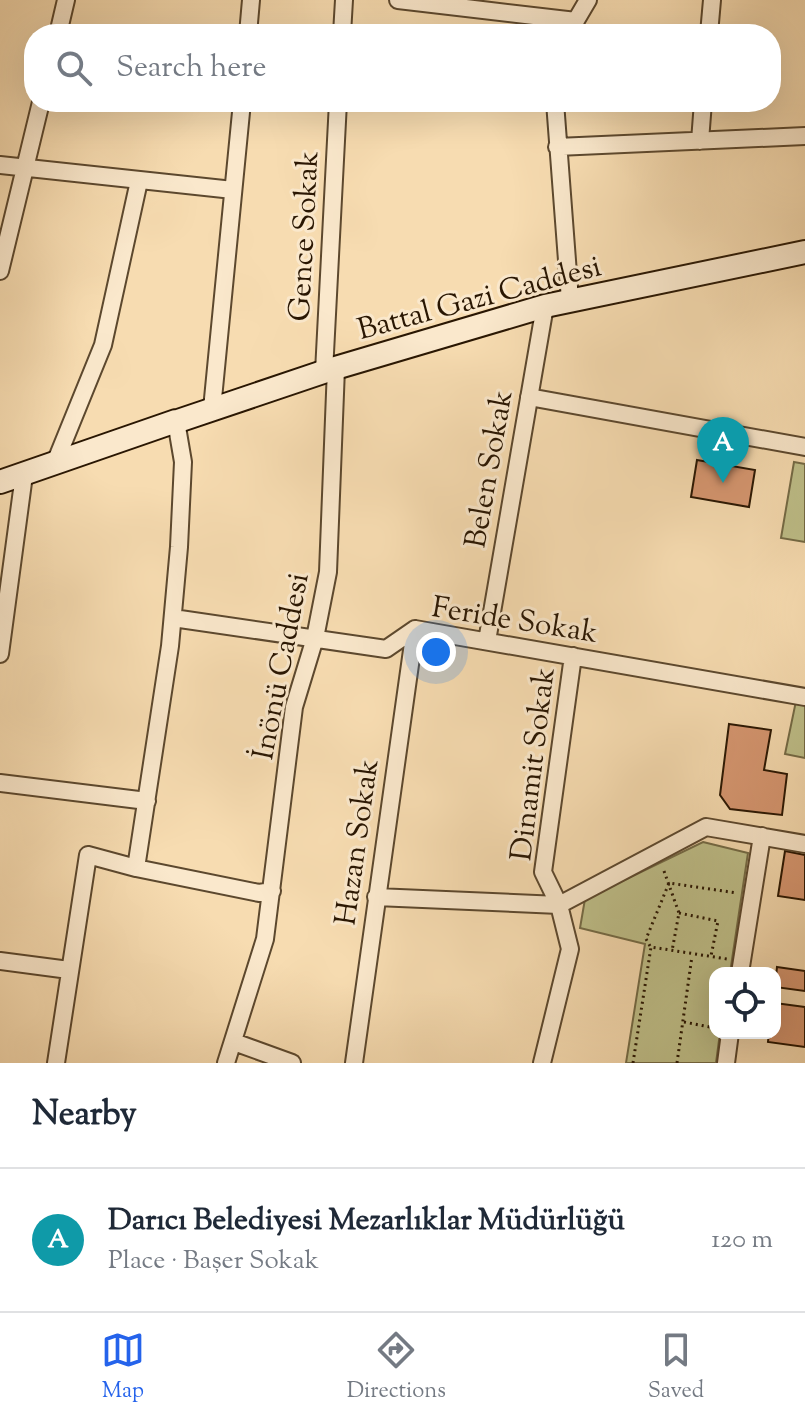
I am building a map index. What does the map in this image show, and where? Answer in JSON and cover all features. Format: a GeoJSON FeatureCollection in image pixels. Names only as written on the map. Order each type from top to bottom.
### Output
{"type":"FeatureCollection","features":[{"type":"Feature","properties":{"kind":"street"},"geometry":{"type":"LineString","coordinates":[[60,24],[66,0]]}},
{"type":"Feature","properties":{"kind":"street"},"geometry":{"type":"LineString","coordinates":[[249,24],[251,0]]}},
{"type":"Feature","properties":{"kind":"street"},"geometry":{"type":"LineString","coordinates":[[343,24],[344,0]]}},
{"type":"Feature","properties":{"kind":"street"},"geometry":{"type":"LineString","coordinates":[[398,0],[518,6],[564,24]]}},
{"type":"Feature","properties":{"kind":"street"},"geometry":{"type":"LineString","coordinates":[[574,24],[588,0]]}},
{"type":"Feature","properties":{"kind":"street"},"geometry":{"type":"LineString","coordinates":[[710,24],[712,0]]}},
{"type":"Feature","properties":{"kind":"street"},"geometry":{"type":"LineString","coordinates":[[0,271],[38,112]]}},
{"type":"Feature","properties":{"kind":"street"},"geometry":{"type":"LineString","coordinates":[[212,409],[241,112]]}},
{"type":"Feature","properties":{"kind":"street","name":"Gence Sokak"},"geometry":{"type":"LineString","coordinates":[[330,370],[338,112]]}},
{"type":"Feature","properties":{"kind":"street"},"geometry":{"type":"LineString","coordinates":[[555,112],[570,300]]}},
{"type":"Feature","properties":{"kind":"street"},"geometry":{"type":"LineString","coordinates":[[700,141],[702,112]]}},
{"type":"Feature","properties":{"kind":"street"},"geometry":{"type":"LineString","coordinates":[[557,147],[805,136]]}},
{"type":"Feature","properties":{"kind":"street"},"geometry":{"type":"LineString","coordinates":[[0,165],[23,170],[233,190]]}},
{"type":"Feature","properties":{"kind":"street"},"geometry":{"type":"LineString","coordinates":[[55,463],[103,345],[139,181]]}},
{"type":"Feature","properties":{"kind":"street","name":"Battal Gazi Caddesi"},"geometry":{"type":"LineString","coordinates":[[0,482],[330,370],[545,306],[805,252]]}},
{"type":"Feature","properties":{"kind":"street","name":"Belen Sokak"},"geometry":{"type":"LineString","coordinates":[[487,641],[545,306]]}},
{"type":"Feature","properties":{"kind":"street","name":"İnönü Caddesi"},"geometry":{"type":"LineString","coordinates":[[226,1063],[265,939],[294,707],[315,638],[328,572],[330,370]]}},
{"type":"Feature","properties":{"kind":"street"},"geometry":{"type":"LineString","coordinates":[[529,397],[805,447]]}},
{"type":"Feature","properties":{"kind":"street"},"geometry":{"type":"LineString","coordinates":[[136,868],[173,618],[183,462],[175,422]]}},
{"type":"Feature","properties":{"kind":"street"},"geometry":{"type":"LineString","coordinates":[[0,654],[24,475]]}},
{"type":"Feature","properties":{"kind":"street","name":"Feride Sokak"},"geometry":{"type":"LineString","coordinates":[[173,618],[386,649],[415,629],[805,697]]}},
{"type":"Feature","properties":{"kind":"street","name":"Hazan Sokak"},"geometry":{"type":"LineString","coordinates":[[354,1063],[415,629]]}},
{"type":"Feature","properties":{"kind":"street","name":"Dinamit Sokak"},"geometry":{"type":"LineString","coordinates":[[542,1063],[570,949],[559,905],[543,872],[573,656]]}},
{"type":"Feature","properties":{"kind":"street"},"geometry":{"type":"LineString","coordinates":[[0,783],[147,801]]}},
{"type":"Feature","properties":{"kind":"street"},"geometry":{"type":"LineString","coordinates":[[376,897],[559,905],[706,827],[805,844]]}},
{"type":"Feature","properties":{"kind":"street"},"geometry":{"type":"LineString","coordinates":[[741,967],[762,836]]}},
{"type":"Feature","properties":{"kind":"street"},"geometry":{"type":"LineString","coordinates":[[56,1063],[88,855],[259,893],[272,891]]}},
{"type":"Feature","properties":{"kind":"street"},"geometry":{"type":"LineString","coordinates":[[0,961],[69,970]]}},
{"type":"Feature","properties":{"kind":"street"},"geometry":{"type":"LineString","coordinates":[[726,1063],[729,1039]]}},
{"type":"Feature","properties":{"kind":"street"},"geometry":{"type":"LineString","coordinates":[[234,1042],[292,1063]]}},
{"type":"Feature","properties":{"kind":"path"},"geometry":{"type":"LineString","coordinates":[[657,853],[679,913],[672,951]]}},
{"type":"Feature","properties":{"kind":"path"},"geometry":{"type":"LineString","coordinates":[[669,883],[753,895]]}},
{"type":"Feature","properties":{"kind":"path"},"geometry":{"type":"LineString","coordinates":[[633,1063],[651,947],[646,939],[669,883]]}},
{"type":"Feature","properties":{"kind":"path"},"geometry":{"type":"LineString","coordinates":[[679,913],[718,921],[711,956]]}},
{"type":"Feature","properties":{"kind":"path"},"geometry":{"type":"LineString","coordinates":[[651,947],[711,956],[741,967]]}},
{"type":"Feature","properties":{"kind":"path"},"geometry":{"type":"LineString","coordinates":[[677,1063],[693,955]]}},
{"type":"Feature","properties":{"kind":"path"},"geometry":{"type":"LineString","coordinates":[[684,1022],[709,1027]]}},
{"type":"Feature","properties":{"kind":"green space"},"geometry":{"type":"Polygon","coordinates":[[[794,462],[805,464],[805,542],[781,538],[794,462]]]}},
{"type":"Feature","properties":{"kind":"green space"},"geometry":{"type":"Polygon","coordinates":[[[796,701],[805,702],[805,758],[785,754],[796,701]]]}},
{"type":"Feature","properties":{"kind":"green space"},"geometry":{"type":"Polygon","coordinates":[[[703,842],[748,853],[731,967],[709,967],[709,1039],[719,1039],[716,1063],[626,1063],[645,944],[580,928],[585,899],[703,842]]]}},
{"type":"Feature","properties":{"kind":"building"},"geometry":{"type":"Polygon","coordinates":[[[697,460],[755,470],[749,507],[691,497],[697,460]]]}},
{"type":"Feature","properties":{"kind":"building"},"geometry":{"type":"Polygon","coordinates":[[[729,724],[771,730],[764,770],[787,774],[782,815],[730,809],[720,795],[729,724]]]}},
{"type":"Feature","properties":{"kind":"building"},"geometry":{"type":"Polygon","coordinates":[[[785,851],[805,855],[805,900],[778,896],[785,851]]]}},
{"type":"Feature","properties":{"kind":"building"},"geometry":{"type":"Polygon","coordinates":[[[781,968],[805,971],[805,991],[781,988],[781,968]]]}},
{"type":"Feature","properties":{"kind":"building"},"geometry":{"type":"Polygon","coordinates":[[[781,1004],[805,1007],[805,1047],[768,1042],[768,1039],[781,1039],[781,1004]]]}},
{"type":"Feature","properties":{"kind":"place","name":"Darıcı Belediyesi Mezarlıklar Müdürlüğü"},"geometry":{"type":"Point","coordinates":[723,483]}}]}
